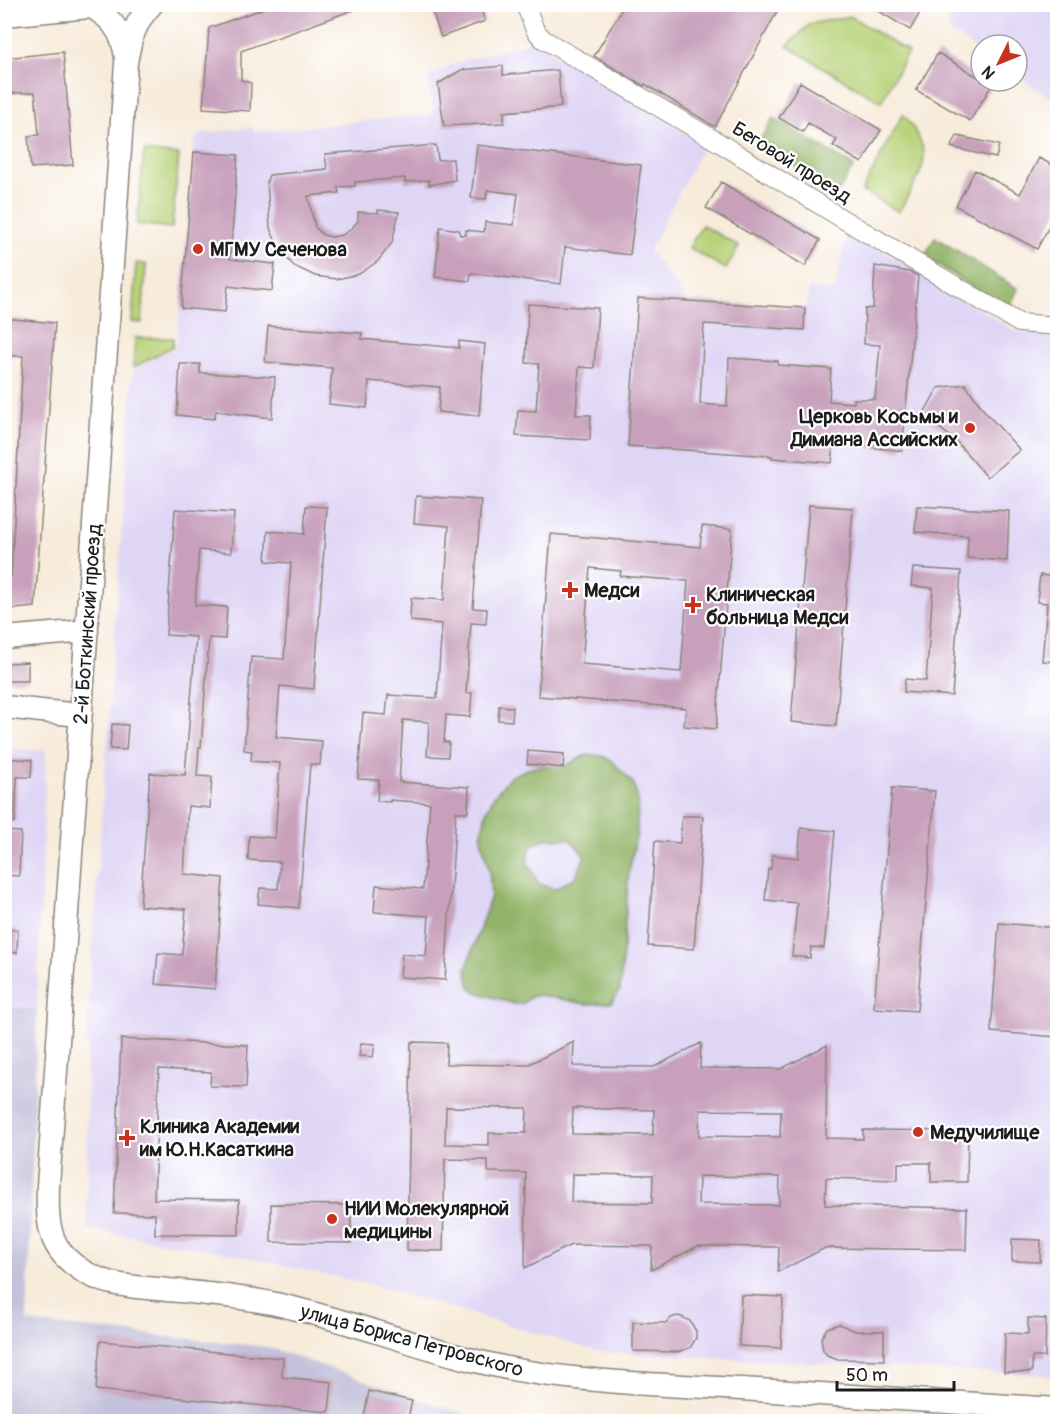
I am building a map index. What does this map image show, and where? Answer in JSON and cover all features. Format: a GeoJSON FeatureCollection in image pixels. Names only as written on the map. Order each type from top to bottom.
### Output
{"type":"FeatureCollection","features":[{"type":"Feature","properties":{"kind":"main road"},"geometry":{"type":"LineString","coordinates":[[4,12],[88,5]]}},
{"type":"Feature","properties":{"kind":"street","name":"2-й Боткинский проезд"},"geometry":{"type":"LineString","coordinates":[[48,1186],[126,63],[130,40],[136,24],[152,4]]}},
{"type":"Feature","properties":{"kind":"street","name":"Беговой проезд"},"geometry":{"type":"LineString","coordinates":[[525,4],[535,30],[543,39],[1019,323],[1058,326]]}},
{"type":"Feature","properties":{"kind":"street","name":"2-й Боткинский проезд"},"geometry":{"type":"LineString","coordinates":[[88,5],[101,11],[120,33],[125,48],[126,63]]}},
{"type":"Feature","properties":{"kind":"street"},"geometry":{"type":"LineString","coordinates":[[4,638],[87,631]]}},
{"type":"Feature","properties":{"kind":"street"},"geometry":{"type":"LineString","coordinates":[[4,707],[80,715]]}},
{"type":"Feature","properties":{"kind":"street","name":"улица Бориса Петровского"},"geometry":{"type":"LineString","coordinates":[[48,1186],[49,1228],[52,1239],[87,1274],[126,1286],[231,1296],[271,1303],[360,1326],[453,1355],[531,1372],[623,1382],[1058,1409]]}},
{"type":"Feature","properties":{"kind":"shaded area"},"geometry":{"type":"Polygon","coordinates":[[[945,5],[1057,5],[1057,95],[1049,97],[1029,84],[1029,33],[969,33],[969,44],[950,32],[945,5]]]}},
{"type":"Feature","properties":{"kind":"shaded area"},"geometry":{"type":"Polygon","coordinates":[[[534,41],[651,110],[704,145],[649,250],[688,301],[805,308],[809,288],[835,291],[847,231],[918,271],[1016,332],[1057,336],[1057,1376],[600,1352],[376,1286],[228,1253],[87,1229],[87,1022],[133,371],[177,346],[194,141],[201,134],[253,127],[254,132],[433,114],[428,75],[463,61],[534,41]]]}},
{"type":"Feature","properties":{"kind":"shaded area"},"geometry":{"type":"Polygon","coordinates":[[[5,748],[46,751],[37,1009],[5,1007],[5,748]]]}},
{"type":"Feature","properties":{"kind":"shaded area"},"geometry":{"type":"Polygon","coordinates":[[[5,1007],[37,1009],[27,1322],[268,1347],[483,1421],[5,1422],[5,1007]]]}},
{"type":"Feature","properties":{"kind":"green space"},"geometry":{"type":"Polygon","coordinates":[[[850,16],[908,52],[881,102],[787,46],[810,24],[850,16]]]}},
{"type":"Feature","properties":{"kind":"green space"},"geometry":{"type":"Polygon","coordinates":[[[903,114],[921,142],[924,153],[920,173],[899,212],[862,191],[903,114]]]}},
{"type":"Feature","properties":{"kind":"green space"},"geometry":{"type":"Polygon","coordinates":[[[773,118],[854,166],[838,192],[758,144],[773,118]]]}},
{"type":"Feature","properties":{"kind":"green space"},"geometry":{"type":"Polygon","coordinates":[[[144,151],[179,155],[172,228],[137,224],[144,151]]]}},
{"type":"Feature","properties":{"kind":"green space"},"geometry":{"type":"Polygon","coordinates":[[[702,225],[739,246],[726,269],[689,248],[702,225]]]}},
{"type":"Feature","properties":{"kind":"green space"},"geometry":{"type":"Polygon","coordinates":[[[935,237],[1018,289],[1008,311],[925,256],[935,237]]]}},
{"type":"Feature","properties":{"kind":"green space"},"geometry":{"type":"Polygon","coordinates":[[[136,263],[146,264],[142,323],[132,322],[136,263]]]}},
{"type":"Feature","properties":{"kind":"green space"},"geometry":{"type":"Polygon","coordinates":[[[135,338],[173,338],[173,346],[133,368],[135,338]]]}},
{"type":"Feature","properties":{"kind":"green space"},"geometry":{"type":"Polygon","coordinates":[[[586,755],[602,756],[612,761],[634,784],[638,800],[637,833],[629,872],[620,990],[611,1003],[586,1004],[539,995],[531,997],[522,1004],[514,1004],[477,992],[470,987],[466,969],[491,896],[489,870],[481,838],[486,812],[494,796],[510,777],[541,766],[565,766],[586,755]],[[545,839],[531,846],[527,862],[539,884],[555,889],[575,877],[585,856],[570,839],[545,839]]]}},
{"type":"Feature","properties":{"kind":"building"},"geometry":{"type":"Polygon","coordinates":[[[276,4],[364,6],[241,51],[241,80],[251,83],[250,111],[203,108],[209,28],[276,4]]]}},
{"type":"Feature","properties":{"kind":"building"},"geometry":{"type":"Polygon","coordinates":[[[447,4],[479,4],[485,21],[441,37],[432,11],[447,4]]]}},
{"type":"Feature","properties":{"kind":"building"},"geometry":{"type":"Polygon","coordinates":[[[625,4],[781,4],[715,127],[594,56],[625,4]]]}},
{"type":"Feature","properties":{"kind":"building"},"geometry":{"type":"Polygon","coordinates":[[[867,4],[925,4],[910,30],[867,4]]]}},
{"type":"Feature","properties":{"kind":"building"},"geometry":{"type":"Polygon","coordinates":[[[63,52],[73,165],[31,168],[28,136],[39,135],[35,92],[4,94],[4,58],[63,52]]]}},
{"type":"Feature","properties":{"kind":"building"},"geometry":{"type":"Polygon","coordinates":[[[938,53],[969,72],[969,93],[987,93],[970,121],[916,90],[938,53]]]}},
{"type":"Feature","properties":{"kind":"building"},"geometry":{"type":"Polygon","coordinates":[[[503,66],[503,75],[558,70],[561,107],[504,112],[504,123],[444,126],[438,84],[461,70],[503,66]]]}},
{"type":"Feature","properties":{"kind":"building"},"geometry":{"type":"Polygon","coordinates":[[[800,82],[881,130],[862,163],[833,146],[837,140],[808,123],[803,132],[779,118],[800,82]]]}},
{"type":"Feature","properties":{"kind":"building"},"geometry":{"type":"Polygon","coordinates":[[[957,136],[999,145],[996,158],[951,147],[957,136]]]}},
{"type":"Feature","properties":{"kind":"building"},"geometry":{"type":"Polygon","coordinates":[[[436,145],[438,160],[453,159],[455,180],[429,185],[429,180],[405,182],[405,178],[355,182],[355,186],[338,187],[339,193],[308,196],[315,227],[323,235],[332,237],[342,235],[351,229],[358,221],[358,212],[378,213],[378,210],[399,212],[392,243],[378,261],[359,274],[337,279],[315,276],[294,266],[279,249],[270,228],[267,181],[269,175],[327,169],[325,154],[436,145]]]}},
{"type":"Feature","properties":{"kind":"building"},"geometry":{"type":"Polygon","coordinates":[[[477,145],[641,165],[630,255],[565,247],[561,284],[471,273],[470,281],[435,277],[440,227],[459,230],[460,235],[466,235],[466,230],[484,232],[485,222],[514,225],[518,194],[487,190],[486,199],[471,198],[477,145]]]}},
{"type":"Feature","properties":{"kind":"building"},"geometry":{"type":"Polygon","coordinates":[[[194,152],[238,155],[230,259],[275,264],[272,291],[228,286],[225,312],[181,308],[194,152]]]}},
{"type":"Feature","properties":{"kind":"building"},"geometry":{"type":"Polygon","coordinates":[[[1039,158],[1058,168],[1058,210],[1037,249],[956,206],[975,170],[1020,194],[1039,158]]]}},
{"type":"Feature","properties":{"kind":"building"},"geometry":{"type":"Polygon","coordinates":[[[721,182],[820,240],[805,266],[706,208],[721,182]]]}},
{"type":"Feature","properties":{"kind":"building"},"geometry":{"type":"Polygon","coordinates":[[[875,266],[910,272],[918,276],[902,451],[834,443],[832,463],[772,458],[772,456],[628,446],[638,298],[805,308],[804,330],[704,324],[700,404],[727,406],[729,358],[778,361],[778,365],[831,369],[829,401],[854,403],[854,399],[875,399],[880,345],[864,344],[865,309],[873,308],[875,266]]]}},
{"type":"Feature","properties":{"kind":"building"},"geometry":{"type":"Polygon","coordinates":[[[528,304],[598,308],[594,368],[579,367],[576,415],[591,415],[590,440],[516,436],[518,410],[536,411],[539,364],[526,363],[528,304]]]}},
{"type":"Feature","properties":{"kind":"building"},"geometry":{"type":"Polygon","coordinates":[[[4,318],[55,323],[35,607],[4,610],[4,578],[11,577],[23,356],[4,356],[4,318]]]}},
{"type":"Feature","properties":{"kind":"building"},"geometry":{"type":"Polygon","coordinates":[[[268,326],[362,333],[361,339],[459,348],[459,341],[485,344],[479,416],[438,412],[440,387],[369,381],[367,408],[329,404],[332,368],[265,362],[268,326]]]}},
{"type":"Feature","properties":{"kind":"building"},"geometry":{"type":"Polygon","coordinates":[[[180,364],[200,364],[200,373],[275,377],[272,418],[216,411],[214,419],[177,415],[180,364]]]}},
{"type":"Feature","properties":{"kind":"building","name":"Церковь Косьмы и Димиана Ассийских"},"geometry":{"type":"Polygon","coordinates":[[[965,384],[986,413],[1020,450],[987,477],[956,441],[923,415],[938,388],[965,384]]]}},
{"type":"Feature","properties":{"kind":"building"},"geometry":{"type":"Polygon","coordinates":[[[416,496],[481,500],[473,608],[487,609],[486,624],[471,623],[466,693],[472,693],[470,717],[446,715],[444,742],[449,742],[448,757],[427,756],[429,722],[403,720],[399,782],[469,787],[468,812],[456,812],[445,980],[400,977],[402,954],[426,956],[429,916],[374,912],[376,885],[423,889],[430,803],[377,801],[379,780],[358,779],[363,713],[386,715],[388,695],[437,698],[442,624],[410,621],[411,598],[444,600],[449,526],[414,523],[416,496]]]}},
{"type":"Feature","properties":{"kind":"building"},"geometry":{"type":"Polygon","coordinates":[[[809,505],[853,508],[836,726],[791,722],[809,505]]]}},
{"type":"Feature","properties":{"kind":"building"},"geometry":{"type":"Polygon","coordinates":[[[306,506],[327,507],[314,689],[280,686],[276,737],[322,741],[320,765],[310,764],[299,908],[258,904],[260,888],[278,889],[280,862],[248,860],[249,836],[275,838],[280,763],[251,761],[252,751],[244,750],[251,657],[284,659],[291,563],[266,561],[268,531],[304,534],[306,506]]]}},
{"type":"Feature","properties":{"kind":"building"},"geometry":{"type":"Polygon","coordinates":[[[917,506],[1009,511],[1007,561],[967,558],[968,536],[915,532],[917,506]]]}},
{"type":"Feature","properties":{"kind":"building"},"geometry":{"type":"Polygon","coordinates":[[[175,509],[234,513],[231,553],[199,550],[195,605],[227,607],[225,639],[209,638],[201,747],[199,747],[197,776],[212,777],[210,808],[188,806],[184,874],[223,878],[215,989],[155,984],[158,953],[182,955],[186,909],[140,906],[150,773],[185,775],[196,637],[166,635],[175,509]]]}},
{"type":"Feature","properties":{"kind":"building"},"geometry":{"type":"Polygon","coordinates":[[[702,526],[732,529],[716,729],[684,726],[686,708],[538,696],[551,534],[700,547],[702,526]],[[590,568],[582,664],[681,672],[688,581],[620,576],[621,571],[590,568]]]}},
{"type":"Feature","properties":{"kind":"building"},"geometry":{"type":"Polygon","coordinates":[[[913,568],[961,571],[952,696],[904,692],[905,679],[926,681],[933,588],[911,586],[913,568]]]}},
{"type":"Feature","properties":{"kind":"building"},"geometry":{"type":"Polygon","coordinates":[[[1040,575],[1058,577],[1058,662],[1042,661],[1047,603],[1037,602],[1040,575]]]}},
{"type":"Feature","properties":{"kind":"building"},"geometry":{"type":"Polygon","coordinates":[[[28,662],[28,681],[4,681],[4,663],[28,662]]]}},
{"type":"Feature","properties":{"kind":"building"},"geometry":{"type":"Polygon","coordinates":[[[499,706],[513,707],[512,721],[498,720],[499,706]]]}},
{"type":"Feature","properties":{"kind":"building"},"geometry":{"type":"Polygon","coordinates":[[[112,724],[128,725],[126,750],[110,749],[112,724]]]}},
{"type":"Feature","properties":{"kind":"building"},"geometry":{"type":"Polygon","coordinates":[[[528,751],[564,754],[563,768],[527,764],[528,751]]]}},
{"type":"Feature","properties":{"kind":"building"},"geometry":{"type":"Polygon","coordinates":[[[4,758],[32,760],[31,777],[17,777],[15,822],[4,822],[4,758]]]}},
{"type":"Feature","properties":{"kind":"building"},"geometry":{"type":"Polygon","coordinates":[[[892,788],[935,791],[917,1011],[874,1008],[892,788]]]}},
{"type":"Feature","properties":{"kind":"building"},"geometry":{"type":"Polygon","coordinates":[[[682,816],[703,816],[694,949],[648,946],[655,841],[680,843],[682,816]]]}},
{"type":"Feature","properties":{"kind":"building"},"geometry":{"type":"Polygon","coordinates":[[[801,828],[835,831],[824,948],[811,947],[810,958],[792,956],[797,903],[765,900],[768,869],[771,869],[772,855],[798,858],[801,828]]]}},
{"type":"Feature","properties":{"kind":"building"},"geometry":{"type":"Polygon","coordinates":[[[4,831],[21,832],[19,876],[4,875],[4,831]]]}},
{"type":"Feature","properties":{"kind":"building"},"geometry":{"type":"Polygon","coordinates":[[[999,923],[1058,928],[1058,1037],[991,1032],[999,923]]]}},
{"type":"Feature","properties":{"kind":"building"},"geometry":{"type":"Polygon","coordinates":[[[4,929],[18,930],[17,953],[4,952],[4,929]]]}},
{"type":"Feature","properties":{"kind":"building"},"geometry":{"type":"Polygon","coordinates":[[[121,1039],[248,1045],[246,1087],[210,1086],[211,1072],[159,1069],[154,1199],[239,1200],[239,1235],[155,1234],[155,1214],[114,1213],[121,1039]]]}},
{"type":"Feature","properties":{"kind":"building"},"geometry":{"type":"Polygon","coordinates":[[[411,1042],[447,1043],[446,1064],[527,1065],[574,1042],[573,1066],[654,1067],[701,1043],[700,1068],[781,1069],[827,1045],[826,1138],[863,1139],[863,1130],[968,1131],[967,1182],[931,1182],[931,1163],[898,1163],[898,1180],[826,1178],[825,1205],[967,1208],[966,1250],[825,1248],[778,1272],[779,1247],[698,1246],[651,1270],[652,1246],[571,1245],[525,1268],[526,1173],[488,1172],[488,1160],[445,1159],[443,1251],[407,1250],[411,1042]],[[446,1107],[445,1144],[489,1145],[489,1133],[526,1133],[527,1108],[446,1107]],[[573,1108],[572,1134],[653,1135],[654,1110],[573,1108]],[[700,1110],[699,1136],[780,1137],[781,1111],[700,1110]],[[572,1174],[571,1202],[652,1203],[653,1175],[572,1174]],[[699,1176],[698,1204],[779,1205],[780,1177],[699,1176]]]}},
{"type":"Feature","properties":{"kind":"building"},"geometry":{"type":"Polygon","coordinates":[[[361,1043],[375,1044],[373,1057],[359,1056],[361,1043]]]}},
{"type":"Feature","properties":{"kind":"building"},"geometry":{"type":"Polygon","coordinates":[[[271,1204],[351,1205],[351,1243],[271,1242],[271,1204]]]}},
{"type":"Feature","properties":{"kind":"building"},"geometry":{"type":"Polygon","coordinates":[[[1012,1239],[1041,1240],[1040,1262],[1012,1261],[1012,1239]]]}},
{"type":"Feature","properties":{"kind":"building"},"geometry":{"type":"Polygon","coordinates":[[[741,1295],[783,1297],[781,1348],[739,1346],[741,1295]]]}},
{"type":"Feature","properties":{"kind":"building"},"geometry":{"type":"Polygon","coordinates":[[[679,1316],[690,1321],[696,1331],[696,1338],[690,1348],[678,1352],[633,1351],[633,1322],[665,1323],[679,1316]]]}},
{"type":"Feature","properties":{"kind":"building"},"geometry":{"type":"Polygon","coordinates":[[[1028,1318],[1046,1319],[1045,1357],[1032,1357],[1032,1372],[1004,1372],[1005,1333],[1028,1334],[1028,1318]]]}},
{"type":"Feature","properties":{"kind":"building"},"geometry":{"type":"Polygon","coordinates":[[[839,1324],[855,1331],[884,1331],[884,1360],[838,1359],[827,1355],[823,1350],[821,1338],[827,1328],[839,1324]]]}},
{"type":"Feature","properties":{"kind":"building"},"geometry":{"type":"Polygon","coordinates":[[[100,1341],[283,1358],[282,1377],[332,1382],[329,1412],[96,1390],[100,1341]]]}},
{"type":"Feature","properties":{"kind":"building"},"geometry":{"type":"Polygon","coordinates":[[[369,1391],[412,1401],[407,1422],[363,1422],[369,1391]]]}},
{"type":"Feature","properties":{"kind":"place","name":"МГМУ Сеченова"},"geometry":{"type":"Point","coordinates":[198,249]}},
{"type":"Feature","properties":{"kind":"place","name":"Церковь Косьмы и Димиана Ассийских"},"geometry":{"type":"Point","coordinates":[970,428]}},
{"type":"Feature","properties":{"kind":"place","name":"Медси"},"geometry":{"type":"Point","coordinates":[570,590]}},
{"type":"Feature","properties":{"kind":"place","name":"Клиническая больница Медси"},"geometry":{"type":"Point","coordinates":[693,605]}},
{"type":"Feature","properties":{"kind":"place","name":"Медучилище"},"geometry":{"type":"Point","coordinates":[918,1132]}},
{"type":"Feature","properties":{"kind":"place","name":"Клиника Академии им Ю.Н.Касаткина"},"geometry":{"type":"Point","coordinates":[127,1138]}},
{"type":"Feature","properties":{"kind":"place","name":"НИИ Молекулярной медицины"},"geometry":{"type":"Point","coordinates":[332,1219]}}]}
